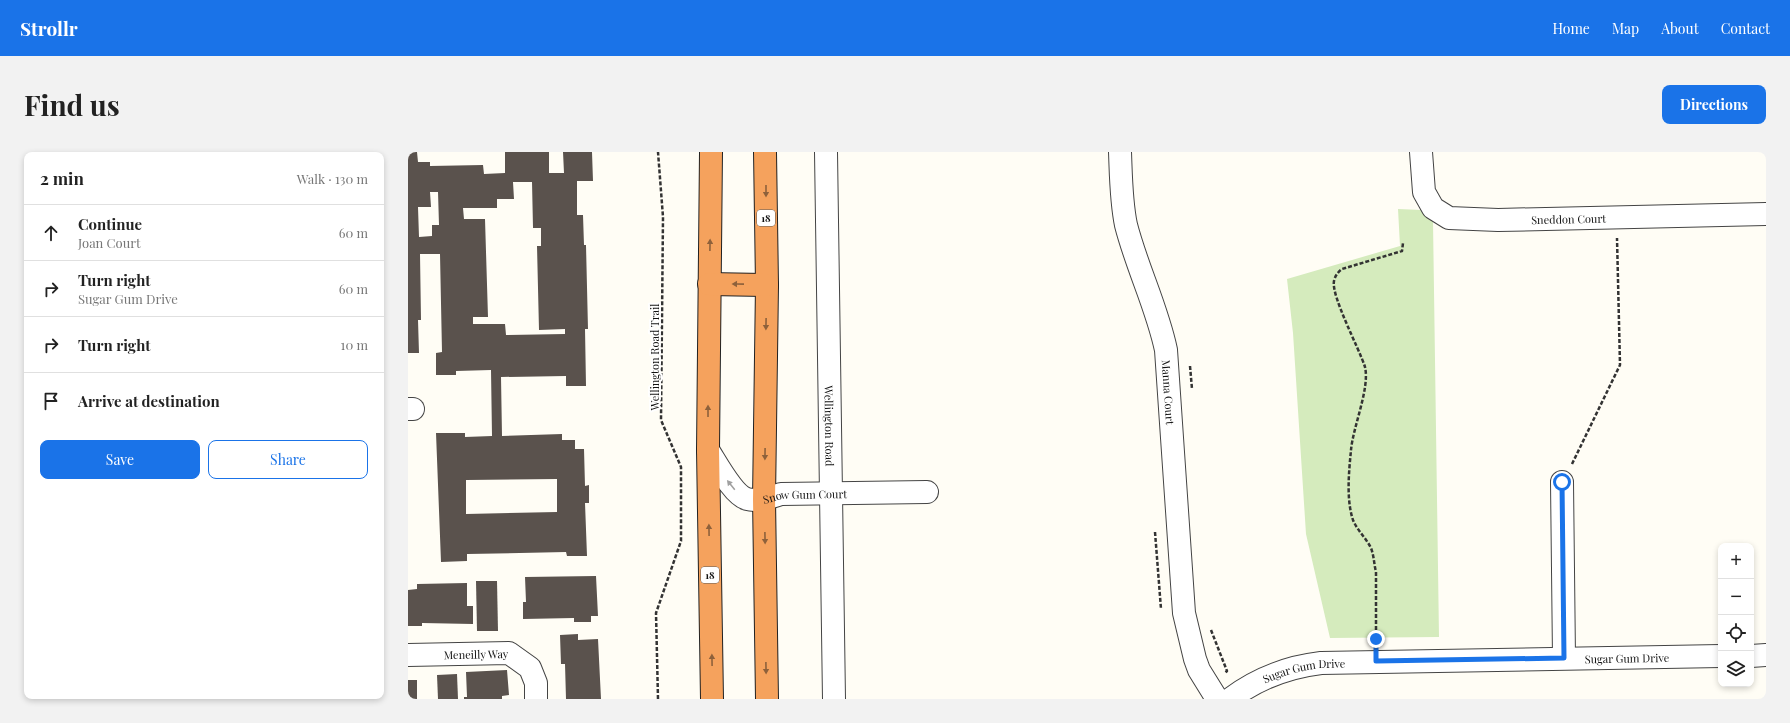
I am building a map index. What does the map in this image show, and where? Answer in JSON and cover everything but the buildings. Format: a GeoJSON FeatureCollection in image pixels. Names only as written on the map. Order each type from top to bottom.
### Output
{"type":"FeatureCollection","features":[{"type":"Feature","properties":{"kind":"highway","name":"18"},"geometry":{"type":"LineString","coordinates":[[711,152],[708,450],[712,699]]}},
{"type":"Feature","properties":{"kind":"highway","name":"18"},"geometry":{"type":"LineString","coordinates":[[766,152],[764,498],[767,699]]}},
{"type":"Feature","properties":{"kind":"highway"},"geometry":{"type":"LineString","coordinates":[[709,284],[766,285]]}},
{"type":"Feature","properties":{"kind":"street","name":"Wellington Road"},"geometry":{"type":"LineString","coordinates":[[826,152],[834,699]]}},
{"type":"Feature","properties":{"kind":"street","name":"Manna Court"},"geometry":{"type":"LineString","coordinates":[[1120,152],[1121,186],[1126,224],[1158,320],[1166,350],[1184,613],[1190,637],[1226,699]]}},
{"type":"Feature","properties":{"kind":"street","name":"Sneddon Court"},"geometry":{"type":"LineString","coordinates":[[1421,152],[1424,192],[1433,208],[1449,218],[1498,220],[1766,214]]}},
{"type":"Feature","properties":{"kind":"street","name":"Snow Gum Court"},"geometry":{"type":"LineString","coordinates":[[708,450],[738,494],[745,499],[764,498],[781,494],[927,492]]}},
{"type":"Feature","properties":{"kind":"street"},"geometry":{"type":"LineString","coordinates":[[1562,482],[1564,658]]}},
{"type":"Feature","properties":{"kind":"street","name":"Meneilly Way"},"geometry":{"type":"LineString","coordinates":[[408,655],[509,653],[530,668],[536,683],[536,699]]}},
{"type":"Feature","properties":{"kind":"street"},"geometry":{"type":"LineString","coordinates":[[1754,656],[1766,655]]}},
{"type":"Feature","properties":{"kind":"street","name":"Sugar Gum Drive"},"geometry":{"type":"LineString","coordinates":[[1226,699],[1264,678],[1280,671],[1302,665],[1376,661],[1718,656]]}},
{"type":"Feature","properties":{"kind":"path","name":"Wellington Road Trail"},"geometry":{"type":"LineString","coordinates":[[658,152],[663,217],[661,420],[681,467],[681,541],[656,613],[658,699]]}},
{"type":"Feature","properties":{"kind":"path"},"geometry":{"type":"LineString","coordinates":[[1562,482],[1579,451],[1620,365],[1616,217]]}},
{"type":"Feature","properties":{"kind":"path"},"geometry":{"type":"LineString","coordinates":[[1376,661],[1376,572],[1371,549],[1354,521],[1350,501],[1351,450],[1364,392],[1365,368],[1339,302],[1334,282],[1338,272],[1342,269],[1402,251],[1403,243]]}},
{"type":"Feature","properties":{"kind":"green space"},"geometry":{"type":"Polygon","coordinates":[[[1398,209],[1422,210],[1433,221],[1439,637],[1330,638],[1306,534],[1293,333],[1287,279],[1400,246],[1398,209]]]}},
{"type":"Feature","properties":{"kind":"route"},"geometry":{"type":"LineString","coordinates":[[1376,639],[1376,661],[1564,658],[1562,482]]}}]}
